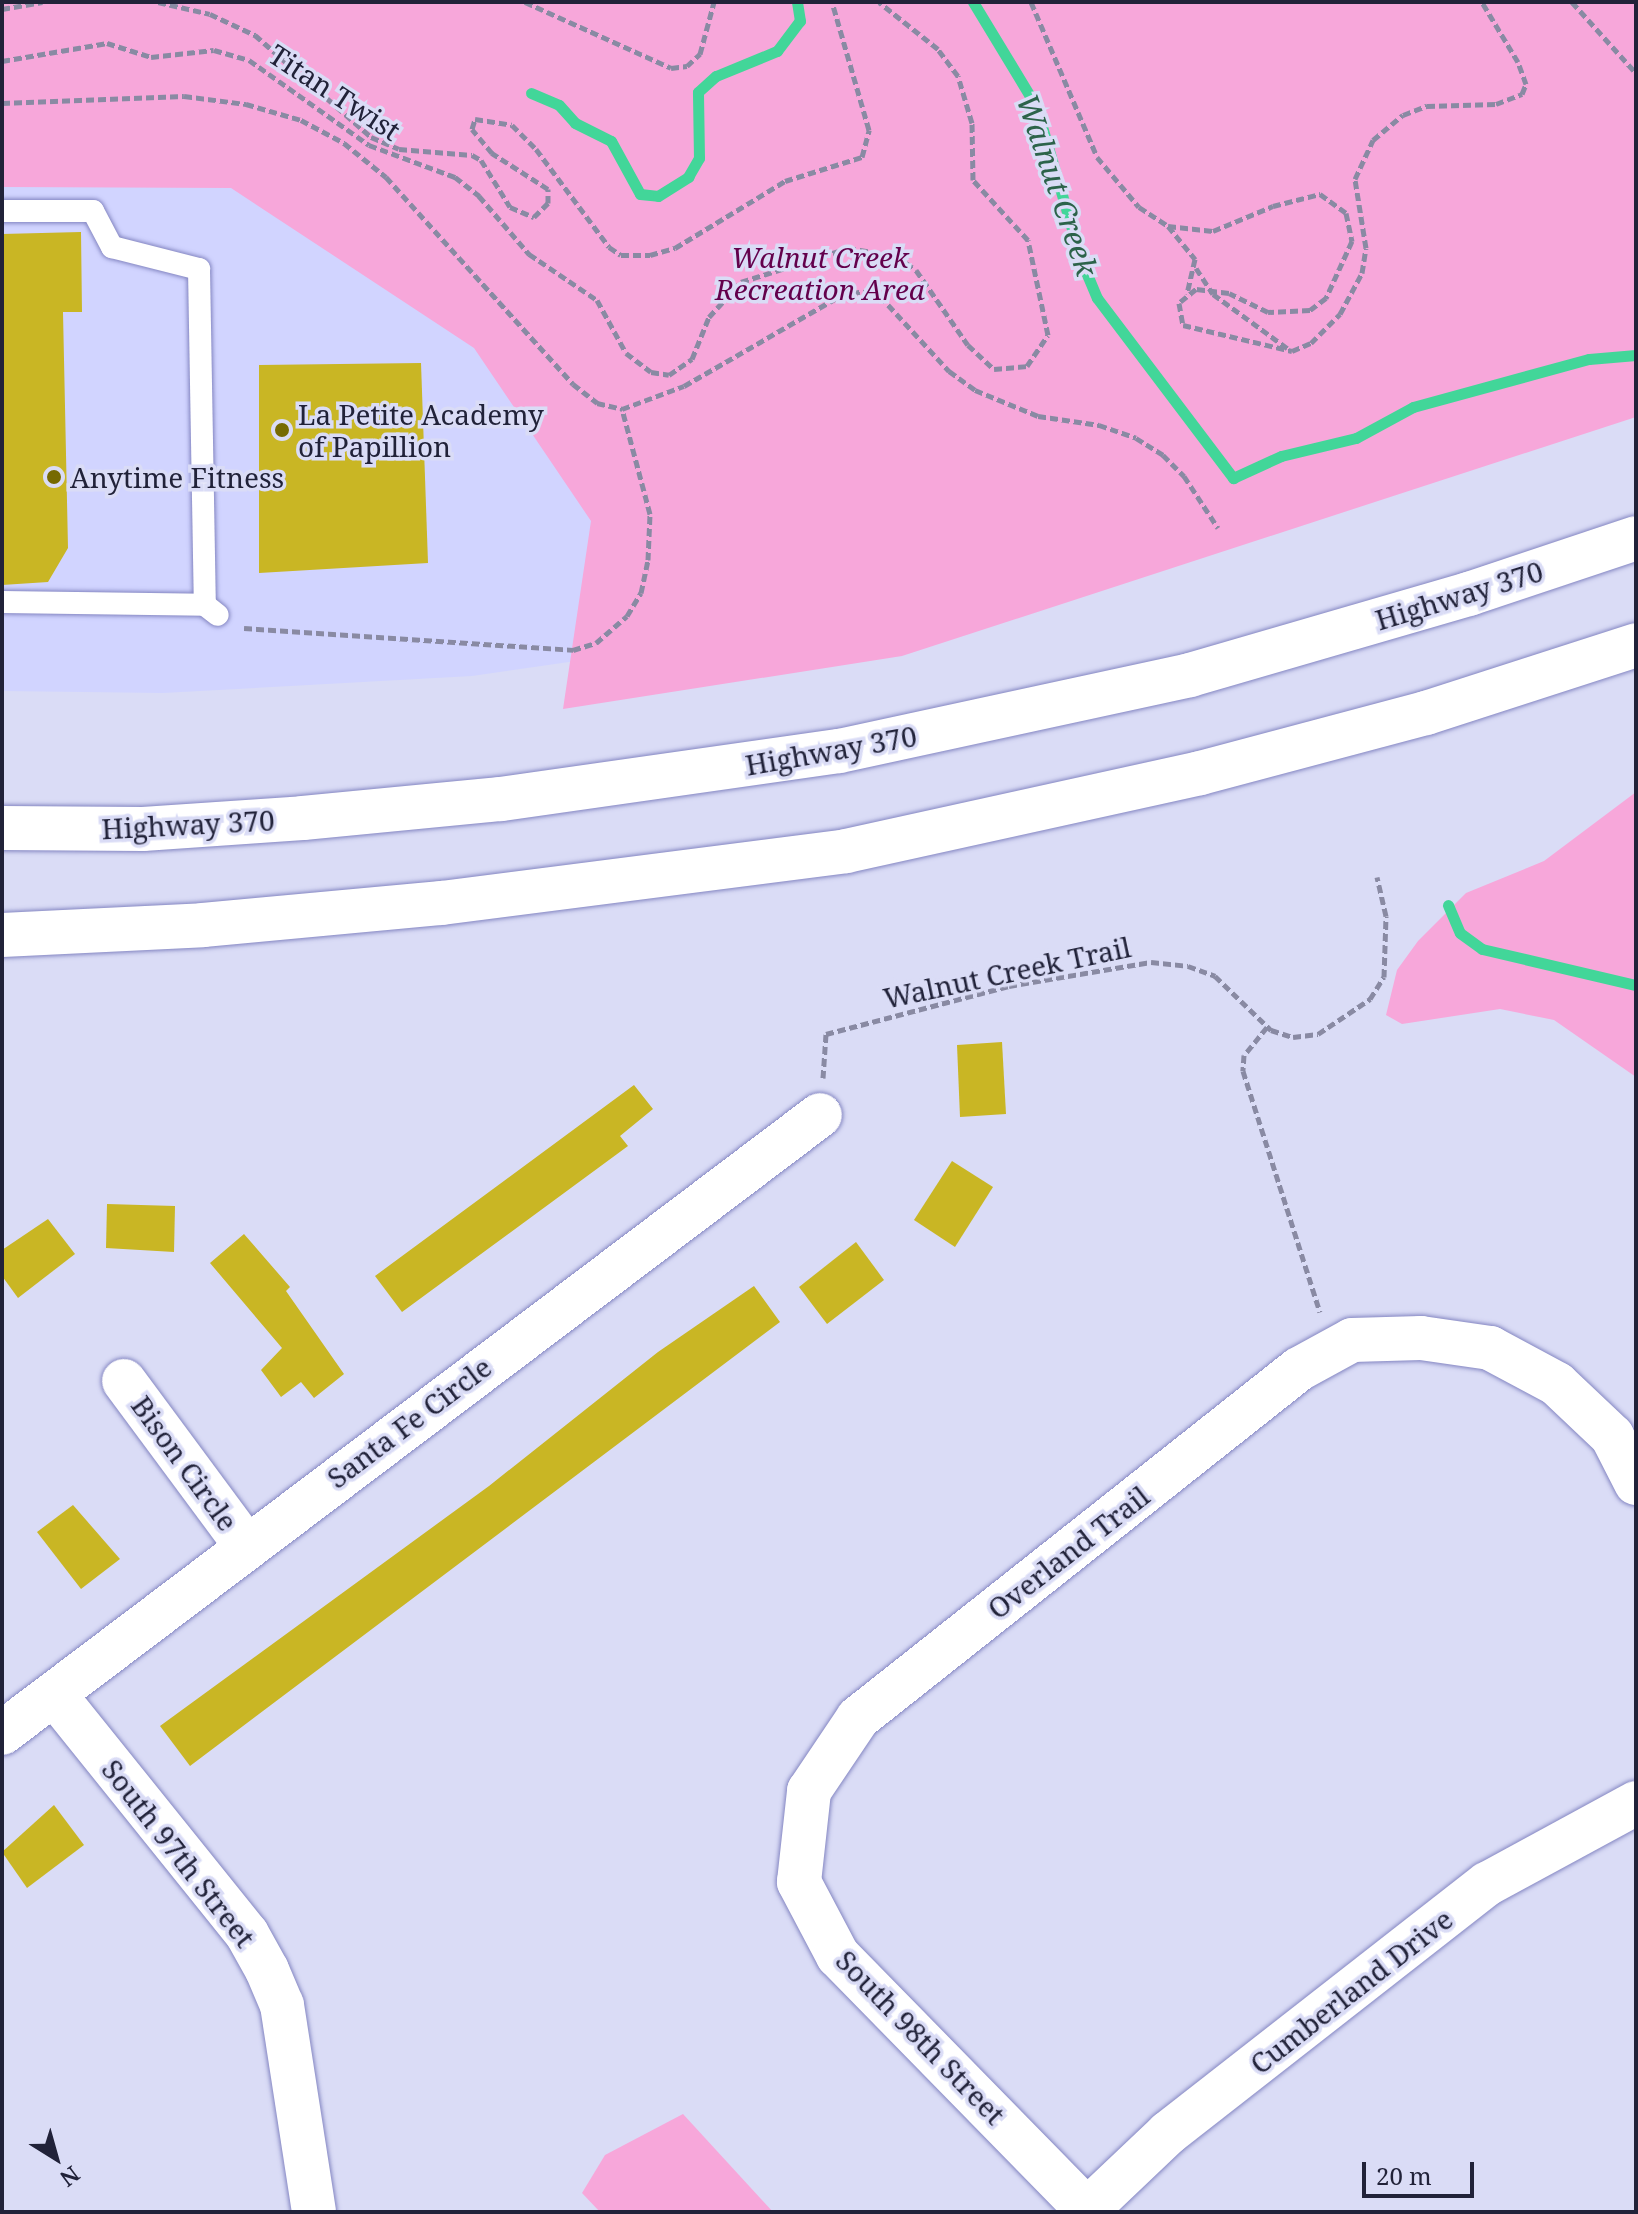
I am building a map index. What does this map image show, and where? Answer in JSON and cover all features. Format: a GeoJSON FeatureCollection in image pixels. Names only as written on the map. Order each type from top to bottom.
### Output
{"type":"FeatureCollection","features":[{"type":"Feature","properties":{"kind":"main road","name":"Highway 370"},"geometry":{"type":"LineString","coordinates":[[2,828],[143,829],[501,799],[839,751],[1190,675],[1469,594],[1636,538]]}},
{"type":"Feature","properties":{"kind":"main road"},"geometry":{"type":"LineString","coordinates":[[2,935],[203,925],[442,903],[846,851],[1200,773],[1426,713],[1636,645]]}},
{"type":"Feature","properties":{"kind":"main road"},"geometry":{"type":"LineString","coordinates":[[2,855],[143,829]]}},
{"type":"Feature","properties":{"kind":"main road","name":"Santa Fe Circle"},"geometry":{"type":"LineString","coordinates":[[2,1733],[820,1115]]}},
{"type":"Feature","properties":{"kind":"main road"},"geometry":{"type":"LineString","coordinates":[[1342,1346],[1421,1338],[1490,1348],[1557,1384],[1612,1436],[1636,1483]]}},
{"type":"Feature","properties":{"kind":"main road","name":"Overland Trail"},"geometry":{"type":"LineString","coordinates":[[809,1791],[858,1718],[1267,1393],[1342,1346]]}},
{"type":"Feature","properties":{"kind":"main road","name":"Bison Circle"},"geometry":{"type":"LineString","coordinates":[[124,1381],[246,1546]]}},
{"type":"Feature","properties":{"kind":"main road","name":"South 97th Street"},"geometry":{"type":"LineString","coordinates":[[54,1694],[247,1934],[267,1970],[282,2005],[314,2212]]}},
{"type":"Feature","properties":{"kind":"main road","name":"South 98th Street"},"geometry":{"type":"LineString","coordinates":[[809,1791],[799,1882],[838,1956],[1088,2211]]}},
{"type":"Feature","properties":{"kind":"main road","name":"Cumberland Drive"},"geometry":{"type":"LineString","coordinates":[[1088,2211],[1168,2133],[1487,1884],[1636,1803]]}},
{"type":"Feature","properties":{"kind":"lane"},"geometry":{"type":"LineString","coordinates":[[2,211],[93,211],[112,247],[199,269],[211,610],[2,602]]}},
{"type":"Feature","properties":{"kind":"path"},"geometry":{"type":"LineString","coordinates":[[2,9],[42,2]]}},
{"type":"Feature","properties":{"kind":"path","name":"Titan Twist"},"geometry":{"type":"LineString","coordinates":[[158,2],[210,14],[255,35],[371,137],[399,149],[472,155],[481,160],[510,207],[534,217],[548,203],[548,189],[492,153],[472,129],[475,119],[512,125],[536,149],[609,247],[621,255],[675,248],[785,181],[862,157],[869,130],[832,2]]}},
{"type":"Feature","properties":{"kind":"path"},"geometry":{"type":"LineString","coordinates":[[525,2],[671,68],[687,66],[700,54],[714,2]]}},
{"type":"Feature","properties":{"kind":"path","name":"Titan Twist"},"geometry":{"type":"LineString","coordinates":[[2,61],[107,43],[151,57],[214,50],[249,60],[369,145],[455,177],[479,196],[529,254],[597,300],[626,353],[651,372],[669,375],[692,359],[709,317],[741,282],[848,248],[896,256],[916,270],[968,345],[994,369],[1027,366],[1048,335],[1028,240],[973,180],[972,123],[958,76],[938,49],[879,2]]}},
{"type":"Feature","properties":{"kind":"path"},"geometry":{"type":"LineString","coordinates":[[1031,2],[1097,157],[1139,207],[1168,226],[1189,249],[1209,290],[1263,335],[1292,351]]}},
{"type":"Feature","properties":{"kind":"path"},"geometry":{"type":"LineString","coordinates":[[1196,268],[1177,314],[1183,325],[1292,351],[1311,343],[1340,314],[1362,273],[1366,248],[1355,179],[1373,140],[1403,115],[1427,106],[1496,104],[1522,94],[1526,84],[1518,62],[1482,2]]}},
{"type":"Feature","properties":{"kind":"path"},"geometry":{"type":"LineString","coordinates":[[1572,2],[1636,73]]}},
{"type":"Feature","properties":{"kind":"path"},"geometry":{"type":"LineString","coordinates":[[2,103],[184,96],[246,104],[301,120],[344,143],[386,177],[573,384],[597,403],[622,409],[684,386],[810,309],[863,291],[894,305],[949,371],[975,390],[1038,416],[1099,425],[1136,438],[1163,455],[1184,476],[1218,528]]}},
{"type":"Feature","properties":{"kind":"path"},"geometry":{"type":"LineString","coordinates":[[1168,226],[1213,231],[1273,206],[1320,194],[1346,213],[1352,241],[1326,298],[1310,310],[1268,312],[1209,290],[1186,295]]}},
{"type":"Feature","properties":{"kind":"path"},"geometry":{"type":"LineString","coordinates":[[211,610],[258,632],[573,650],[596,643],[627,616],[641,593],[648,560],[650,514],[622,409]]}},
{"type":"Feature","properties":{"kind":"path"},"geometry":{"type":"LineString","coordinates":[[1342,1346],[1243,1071],[1244,1055],[1267,1027],[1293,1037],[1318,1034],[1370,999],[1384,977],[1386,950],[1377,877]]}},
{"type":"Feature","properties":{"kind":"path","name":"Walnut Creek Trail"},"geometry":{"type":"LineString","coordinates":[[826,1034],[1009,986],[1151,962],[1188,966],[1215,976],[1267,1027]]}},
{"type":"Feature","properties":{"kind":"shaded area"},"geometry":{"type":"Polygon","coordinates":[[[223,113],[784,631],[472,676],[163,693],[2,691],[2,119],[223,113]]]}},
{"type":"Feature","properties":{"kind":"green space","name":"Walnut Creek Recreation Area"},"geometry":{"type":"Polygon","coordinates":[[[2,2],[1636,2],[1636,417],[902,656],[563,709],[591,521],[474,348],[231,188],[2,187],[2,2]]]}},
{"type":"Feature","properties":{"kind":"green space"},"geometry":{"type":"Polygon","coordinates":[[[1636,792],[1636,1077],[1554,1020],[1500,1009],[1402,1024],[1386,1015],[1397,970],[1418,941],[1466,893],[1544,861],[1636,792]]]}},
{"type":"Feature","properties":{"kind":"green space"},"geometry":{"type":"Polygon","coordinates":[[[683,2114],[773,2212],[600,2212],[582,2193],[605,2155],[683,2114]]]}},
{"type":"Feature","properties":{"kind":"building"},"geometry":{"type":"Polygon","coordinates":[[[81,232],[82,312],[63,312],[68,548],[48,582],[2,585],[2,234],[81,232]]]}},
{"type":"Feature","properties":{"kind":"building"},"geometry":{"type":"Polygon","coordinates":[[[421,363],[428,563],[259,573],[259,365],[421,363]]]}},
{"type":"Feature","properties":{"kind":"building"},"geometry":{"type":"Polygon","coordinates":[[[1002,1042],[1006,1114],[960,1117],[957,1045],[1002,1042]]]}},
{"type":"Feature","properties":{"kind":"building"},"geometry":{"type":"Polygon","coordinates":[[[634,1085],[653,1109],[620,1136],[628,1146],[402,1312],[375,1276],[634,1085]]]}},
{"type":"Feature","properties":{"kind":"building"},"geometry":{"type":"Polygon","coordinates":[[[952,1161],[993,1187],[955,1247],[914,1220],[952,1161]]]}},
{"type":"Feature","properties":{"kind":"building"},"geometry":{"type":"Polygon","coordinates":[[[107,1204],[175,1206],[174,1252],[106,1248],[107,1204]]]}},
{"type":"Feature","properties":{"kind":"building"},"geometry":{"type":"Polygon","coordinates":[[[48,1219],[75,1254],[18,1298],[2,1276],[2,1250],[48,1219]]]}},
{"type":"Feature","properties":{"kind":"building"},"geometry":{"type":"Polygon","coordinates":[[[244,1234],[290,1287],[286,1291],[344,1374],[314,1398],[301,1382],[281,1397],[261,1370],[282,1348],[210,1263],[244,1234]]]}},
{"type":"Feature","properties":{"kind":"building"},"geometry":{"type":"Polygon","coordinates":[[[856,1242],[884,1280],[827,1324],[799,1287],[856,1242]]]}},
{"type":"Feature","properties":{"kind":"building"},"geometry":{"type":"Polygon","coordinates":[[[754,1286],[780,1322],[190,1766],[160,1726],[489,1486],[658,1352],[754,1286]]]}},
{"type":"Feature","properties":{"kind":"building"},"geometry":{"type":"Polygon","coordinates":[[[73,1505],[120,1559],[81,1589],[37,1532],[73,1505]]]}},
{"type":"Feature","properties":{"kind":"building"},"geometry":{"type":"Polygon","coordinates":[[[54,1805],[84,1845],[27,1888],[2,1852],[54,1805]]]}},
{"type":"Feature","properties":{"kind":"waterway"},"geometry":{"type":"LineString","coordinates":[[531,93],[559,105],[575,123],[611,141],[640,194],[658,196],[688,177],[699,158],[698,92],[716,76],[777,51],[800,21],[797,2]]}},
{"type":"Feature","properties":{"kind":"waterway","name":"Walnut Creek"},"geometry":{"type":"LineString","coordinates":[[973,2],[1036,106],[1081,260],[1097,298],[1233,478],[1281,456],[1356,438],[1413,407],[1589,359],[1636,355]]}},
{"type":"Feature","properties":{"kind":"waterway","name":"Walnut Creek"},"geometry":{"type":"LineString","coordinates":[[1448,905],[1460,933],[1482,949],[1636,985]]}},
{"type":"Feature","properties":{"kind":"place","name":"La Petite Academy of Papillion"},"geometry":{"type":"Point","coordinates":[282,430]}},
{"type":"Feature","properties":{"kind":"place","name":"Anytime Fitness"},"geometry":{"type":"Point","coordinates":[54,477]}}]}
